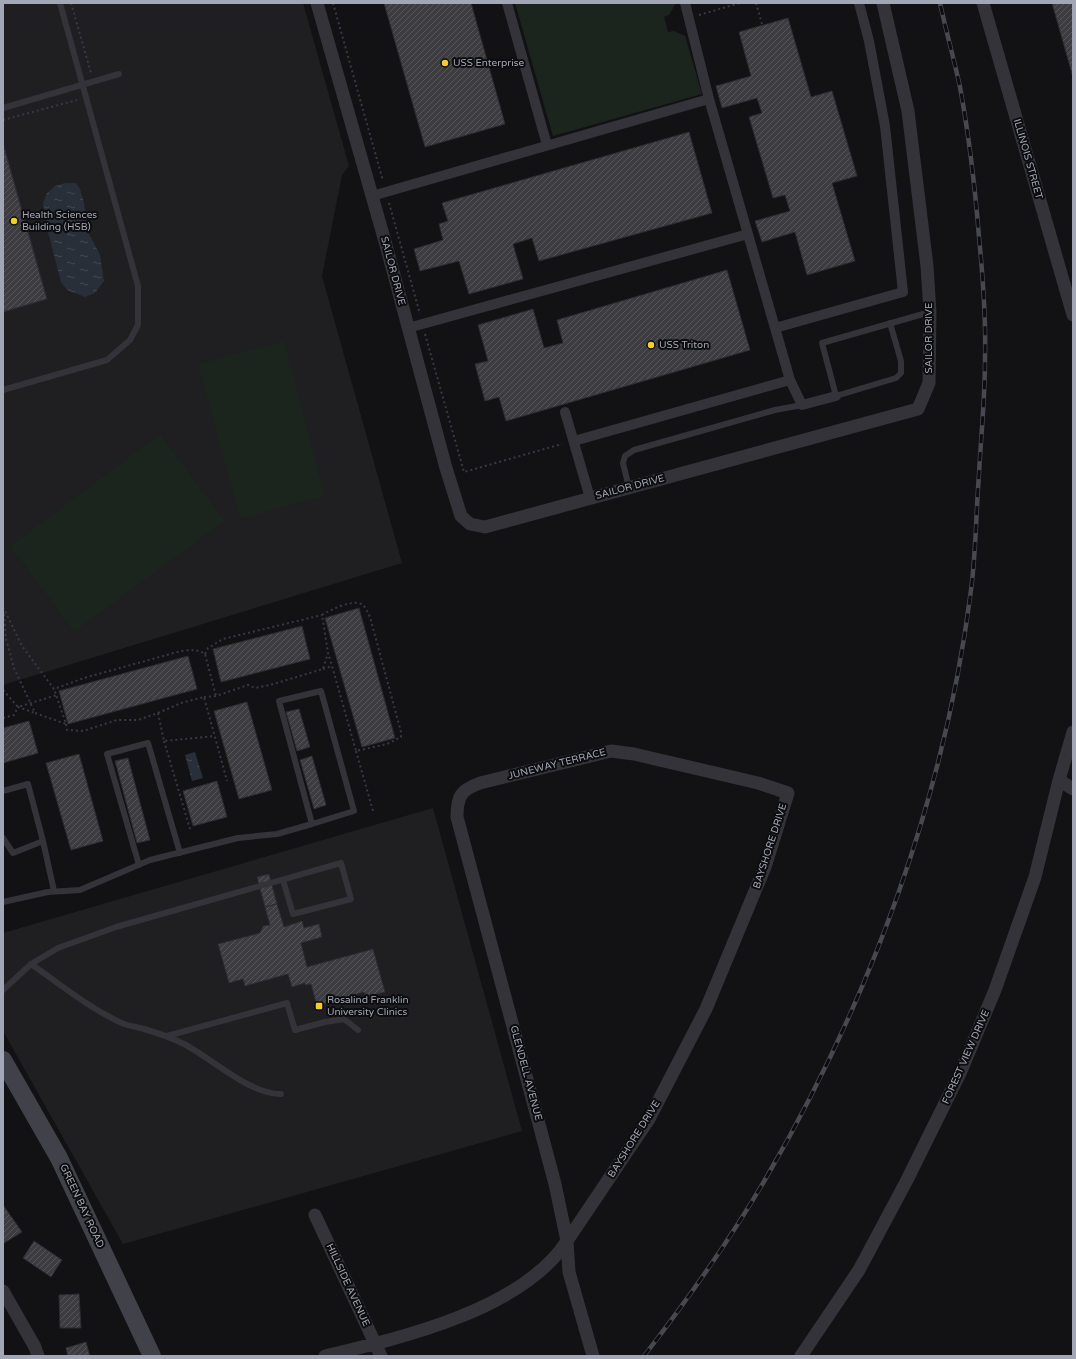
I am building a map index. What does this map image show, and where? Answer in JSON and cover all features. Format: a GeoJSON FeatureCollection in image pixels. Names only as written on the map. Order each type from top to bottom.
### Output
{"type":"FeatureCollection","features":[{"type":"Feature","properties":{"kind":"main road","name":"GREEN BAY ROAD"},"geometry":{"type":"LineString","coordinates":[[3,1060],[59,1158],[152,1356]]}},
{"type":"Feature","properties":{"kind":"street","name":"SAILOR DRIVE"},"geometry":{"type":"LineString","coordinates":[[317,3],[372,196],[446,468],[461,516],[470,524],[485,527],[918,409],[929,383],[930,312],[927,266],[908,111],[883,3]]}},
{"type":"Feature","properties":{"kind":"street"},"geometry":{"type":"LineString","coordinates":[[507,3],[547,145]]}},
{"type":"Feature","properties":{"kind":"street"},"geometry":{"type":"LineString","coordinates":[[685,3],[709,99],[790,380],[802,405],[836,396]]}},
{"type":"Feature","properties":{"kind":"street"},"geometry":{"type":"LineString","coordinates":[[775,328],[903,292],[886,126],[869,41],[859,3]]}},
{"type":"Feature","properties":{"kind":"street","name":"ILLINOIS STREET"},"geometry":{"type":"LineString","coordinates":[[983,3],[1073,315]]}},
{"type":"Feature","properties":{"kind":"street"},"geometry":{"type":"LineString","coordinates":[[372,196],[709,99]]}},
{"type":"Feature","properties":{"kind":"street"},"geometry":{"type":"LineString","coordinates":[[408,328],[748,234]]}},
{"type":"Feature","properties":{"kind":"street"},"geometry":{"type":"LineString","coordinates":[[574,440],[790,380]]}},
{"type":"Feature","properties":{"kind":"street"},"geometry":{"type":"LineString","coordinates":[[565,412],[590,498]]}},
{"type":"Feature","properties":{"kind":"street","name":"FOREST VIEW DRIVE"},"geometry":{"type":"LineString","coordinates":[[801,1356],[859,1270],[907,1180],[961,1071],[995,990],[1035,877],[1059,780],[1073,732]]}},
{"type":"Feature","properties":{"kind":"street","name":"JUNEWAY TERRACE"},"geometry":{"type":"LineString","coordinates":[[463,793],[466,788],[480,783],[611,751],[634,754],[725,775]]}},
{"type":"Feature","properties":{"kind":"street","name":"BAYSHORE DRIVE"},"geometry":{"type":"LineString","coordinates":[[325,1356],[378,1350],[459,1318],[494,1301],[534,1276],[562,1250],[649,1119],[706,1009],[765,867],[788,793],[758,783],[725,775]]}},
{"type":"Feature","properties":{"kind":"street"},"geometry":{"type":"LineString","coordinates":[[1059,780],[1073,789]]}},
{"type":"Feature","properties":{"kind":"street","name":"GLENDELL AVENUE"},"geometry":{"type":"LineString","coordinates":[[463,793],[457,801],[457,817],[555,1184],[567,1241],[569,1272],[593,1356]]}},
{"type":"Feature","properties":{"kind":"street","name":"HILLSIDE AVENUE"},"geometry":{"type":"LineString","coordinates":[[315,1215],[378,1350]]}},
{"type":"Feature","properties":{"kind":"street"},"geometry":{"type":"LineString","coordinates":[[3,1291],[35,1347],[38,1356]]}},
{"type":"Feature","properties":{"kind":"lane"},"geometry":{"type":"LineString","coordinates":[[3,390],[106,360],[130,340],[138,325],[138,286],[60,3]]}},
{"type":"Feature","properties":{"kind":"lane"},"geometry":{"type":"LineString","coordinates":[[3,108],[118,74]]}},
{"type":"Feature","properties":{"kind":"lane"},"geometry":{"type":"LineString","coordinates":[[890,323],[901,361],[901,373],[896,378],[836,396],[822,343],[890,323],[930,312]]}},
{"type":"Feature","properties":{"kind":"lane"},"geometry":{"type":"LineString","coordinates":[[629,488],[623,464],[625,456],[634,450],[775,410],[802,405]]}},
{"type":"Feature","properties":{"kind":"lane"},"geometry":{"type":"LineString","coordinates":[[3,902],[54,892],[80,890],[150,860],[238,838],[277,834],[312,824],[354,811],[321,691],[279,701],[312,824]]}},
{"type":"Feature","properties":{"kind":"lane"},"geometry":{"type":"LineString","coordinates":[[139,865],[107,754],[148,742],[180,853]]}},
{"type":"Feature","properties":{"kind":"lane"},"geometry":{"type":"LineString","coordinates":[[3,791],[28,784],[43,841],[54,892]]}},
{"type":"Feature","properties":{"kind":"lane"},"geometry":{"type":"LineString","coordinates":[[3,838],[13,853],[43,841]]}},
{"type":"Feature","properties":{"kind":"lane"},"geometry":{"type":"LineString","coordinates":[[3,990],[31,964],[58,948],[109,930],[341,863],[352,899],[292,914],[283,880]]}},
{"type":"Feature","properties":{"kind":"lane"},"geometry":{"type":"LineString","coordinates":[[31,964],[106,1015],[125,1024],[168,1036],[234,1076],[270,1094],[281,1094]]}},
{"type":"Feature","properties":{"kind":"lane"},"geometry":{"type":"LineString","coordinates":[[168,1036],[287,1003],[295,1030],[325,1022],[344,1019],[358,1030]]}},
{"type":"Feature","properties":{"kind":"path"},"geometry":{"type":"LineString","coordinates":[[72,3],[93,82]]}},
{"type":"Feature","properties":{"kind":"path"},"geometry":{"type":"LineString","coordinates":[[333,3],[464,472],[574,440]]}},
{"type":"Feature","properties":{"kind":"path"},"geometry":{"type":"LineString","coordinates":[[689,17],[740,3]]}},
{"type":"Feature","properties":{"kind":"path"},"geometry":{"type":"LineString","coordinates":[[756,3],[762,24]]}},
{"type":"Feature","properties":{"kind":"path"},"geometry":{"type":"LineString","coordinates":[[3,120],[86,98]]}},
{"type":"Feature","properties":{"kind":"path"},"geometry":{"type":"LineString","coordinates":[[216,696],[205,654],[208,648],[223,639],[322,615],[330,609],[355,603],[362,605],[370,617],[401,732],[401,737],[396,740],[356,751]]}},
{"type":"Feature","properties":{"kind":"path"},"geometry":{"type":"LineString","coordinates":[[3,607],[6,639],[14,668],[35,713]]}},
{"type":"Feature","properties":{"kind":"path"},"geometry":{"type":"LineString","coordinates":[[4,612],[22,646],[54,689],[67,730],[83,731],[109,721],[138,720],[181,703],[204,697],[216,696],[248,685],[255,688],[332,666]]}},
{"type":"Feature","properties":{"kind":"path"},"geometry":{"type":"LineString","coordinates":[[322,615],[328,653],[372,811]]}},
{"type":"Feature","properties":{"kind":"path"},"geometry":{"type":"LineString","coordinates":[[54,689],[84,678],[181,651],[200,651],[205,654]]}},
{"type":"Feature","properties":{"kind":"path"},"geometry":{"type":"LineString","coordinates":[[323,669],[328,653]]}},
{"type":"Feature","properties":{"kind":"path"},"geometry":{"type":"LineString","coordinates":[[3,690],[18,707],[66,724]]}},
{"type":"Feature","properties":{"kind":"path"},"geometry":{"type":"LineString","coordinates":[[18,707],[57,695]]}},
{"type":"Feature","properties":{"kind":"path"},"geometry":{"type":"LineString","coordinates":[[204,697],[227,781]]}},
{"type":"Feature","properties":{"kind":"path"},"geometry":{"type":"LineString","coordinates":[[3,718],[14,715],[18,707]]}},
{"type":"Feature","properties":{"kind":"path"},"geometry":{"type":"LineString","coordinates":[[158,713],[164,741],[190,829]]}},
{"type":"Feature","properties":{"kind":"path"},"geometry":{"type":"LineString","coordinates":[[164,741],[214,736]]}},
{"type":"Feature","properties":{"kind":"shaded area"},"geometry":{"type":"Polygon","coordinates":[[[3,3],[303,3],[349,166],[342,175],[322,276],[402,563],[3,685],[3,3]]]}},
{"type":"Feature","properties":{"kind":"shaded area"},"geometry":{"type":"Polygon","coordinates":[[[515,3],[676,3],[669,15],[664,17],[668,32],[674,31],[685,36],[702,94],[553,136],[515,3]]]}},
{"type":"Feature","properties":{"kind":"shaded area"},"geometry":{"type":"Polygon","coordinates":[[[284,341],[325,496],[240,519],[198,364],[284,341]]]}},
{"type":"Feature","properties":{"kind":"shaded area"},"geometry":{"type":"Polygon","coordinates":[[[160,434],[225,521],[74,632],[10,546],[160,434]]]}},
{"type":"Feature","properties":{"kind":"shaded area"},"geometry":{"type":"Polygon","coordinates":[[[433,808],[522,1131],[123,1244],[3,1031],[3,933],[433,808]]]}},
{"type":"Feature","properties":{"kind":"water"},"geometry":{"type":"Polygon","coordinates":[[[65,183],[76,183],[80,189],[84,203],[88,232],[100,255],[104,281],[95,293],[85,297],[67,290],[61,282],[48,232],[43,203],[47,193],[55,186],[65,183]]]}},
{"type":"Feature","properties":{"kind":"water"},"geometry":{"type":"Polygon","coordinates":[[[195,752],[203,778],[192,781],[185,755],[195,752]]]}},
{"type":"Feature","properties":{"kind":"building","name":"USS Enterprise"},"geometry":{"type":"Polygon","coordinates":[[[384,3],[471,3],[505,124],[425,147],[384,3]]]}},
{"type":"Feature","properties":{"kind":"building"},"geometry":{"type":"Polygon","coordinates":[[[1052,3],[1073,3],[1073,77],[1052,3]]]}},
{"type":"Feature","properties":{"kind":"building"},"geometry":{"type":"Polygon","coordinates":[[[788,18],[811,97],[832,91],[857,176],[832,183],[855,261],[807,275],[795,232],[762,242],[755,221],[790,211],[785,195],[773,198],[749,117],[762,113],[757,98],[722,108],[716,86],[751,76],[739,32],[788,18]]]}},
{"type":"Feature","properties":{"kind":"building"},"geometry":{"type":"Polygon","coordinates":[[[689,132],[712,213],[539,261],[532,238],[513,244],[523,279],[469,294],[459,261],[420,271],[414,249],[443,240],[439,224],[448,221],[442,203],[689,132]]]}},
{"type":"Feature","properties":{"kind":"building","name":"Health Sciences Building (HSB)"},"geometry":{"type":"Polygon","coordinates":[[[3,143],[47,299],[3,312],[3,143]]]}},
{"type":"Feature","properties":{"kind":"building","name":"Health Sciences Building (HSB)"},"geometry":{"type":"Polygon","coordinates":[[[3,143],[47,299],[3,312],[3,143]]]}},
{"type":"Feature","properties":{"kind":"building","name":"USS Triton"},"geometry":{"type":"Polygon","coordinates":[[[727,270],[750,350],[506,421],[499,397],[485,401],[475,364],[488,361],[478,325],[533,309],[544,348],[563,343],[557,320],[727,270]]]}},
{"type":"Feature","properties":{"kind":"building"},"geometry":{"type":"Polygon","coordinates":[[[359,608],[395,738],[362,747],[325,618],[359,608]]]}},
{"type":"Feature","properties":{"kind":"building"},"geometry":{"type":"Polygon","coordinates":[[[302,626],[310,659],[221,682],[213,649],[302,626]]]}},
{"type":"Feature","properties":{"kind":"building"},"geometry":{"type":"Polygon","coordinates":[[[188,656],[197,689],[68,724],[59,691],[188,656]]]}},
{"type":"Feature","properties":{"kind":"building"},"geometry":{"type":"Polygon","coordinates":[[[247,702],[272,790],[239,799],[214,711],[247,702]]]}},
{"type":"Feature","properties":{"kind":"building"},"geometry":{"type":"Polygon","coordinates":[[[299,709],[310,747],[297,751],[286,712],[299,709]]]}},
{"type":"Feature","properties":{"kind":"building"},"geometry":{"type":"Polygon","coordinates":[[[29,721],[38,753],[3,763],[3,728],[29,721]]]}},
{"type":"Feature","properties":{"kind":"building"},"geometry":{"type":"Polygon","coordinates":[[[79,754],[103,841],[71,850],[46,763],[79,754]]]}},
{"type":"Feature","properties":{"kind":"building"},"geometry":{"type":"Polygon","coordinates":[[[312,756],[326,805],[314,809],[300,760],[312,756]]]}},
{"type":"Feature","properties":{"kind":"building"},"geometry":{"type":"Polygon","coordinates":[[[128,758],[150,840],[137,843],[115,761],[128,758]]]}},
{"type":"Feature","properties":{"kind":"building"},"geometry":{"type":"Polygon","coordinates":[[[217,781],[227,817],[193,826],[183,791],[217,781]]]}},
{"type":"Feature","properties":{"kind":"building"},"geometry":{"type":"Polygon","coordinates":[[[269,874],[277,904],[265,907],[257,877],[269,874]]]}},
{"type":"Feature","properties":{"kind":"building"},"geometry":{"type":"Polygon","coordinates":[[[277,904],[284,927],[302,921],[304,928],[319,924],[322,937],[301,943],[307,967],[373,949],[385,992],[366,997],[364,992],[317,1006],[311,984],[305,985],[305,983],[292,987],[288,974],[245,986],[243,979],[229,983],[218,944],[260,933],[263,926],[270,925],[265,907],[277,904]]]}},
{"type":"Feature","properties":{"kind":"building"},"geometry":{"type":"Polygon","coordinates":[[[3,1205],[22,1232],[4,1243],[3,1241],[3,1205]]]}},
{"type":"Feature","properties":{"kind":"building"},"geometry":{"type":"Polygon","coordinates":[[[34,1241],[62,1260],[51,1277],[23,1258],[34,1241]]]}},
{"type":"Feature","properties":{"kind":"building"},"geometry":{"type":"Polygon","coordinates":[[[79,1294],[81,1328],[60,1328],[59,1295],[79,1294]]]}},
{"type":"Feature","properties":{"kind":"building"},"geometry":{"type":"Polygon","coordinates":[[[86,1342],[90,1356],[68,1356],[66,1348],[86,1342]]]}},
{"type":"Feature","properties":{"kind":"railway"},"geometry":{"type":"LineString","coordinates":[[644,1356],[677,1313],[738,1224],[804,1110],[839,1039],[870,967],[898,894],[922,819],[943,743],[959,667],[973,576],[984,403],[985,314],[976,199],[969,143],[960,87],[940,3]]}},
{"type":"Feature","properties":{"kind":"place","name":"USS Enterprise"},"geometry":{"type":"Point","coordinates":[445,63]}},
{"type":"Feature","properties":{"kind":"place","name":"Health Sciences Building (HSB)"},"geometry":{"type":"Point","coordinates":[14,221]}},
{"type":"Feature","properties":{"kind":"place","name":"USS Triton"},"geometry":{"type":"Point","coordinates":[651,345]}},
{"type":"Feature","properties":{"kind":"place","name":"Rosalind Franklin University Clinics"},"geometry":{"type":"Point","coordinates":[319,1006]}}]}
